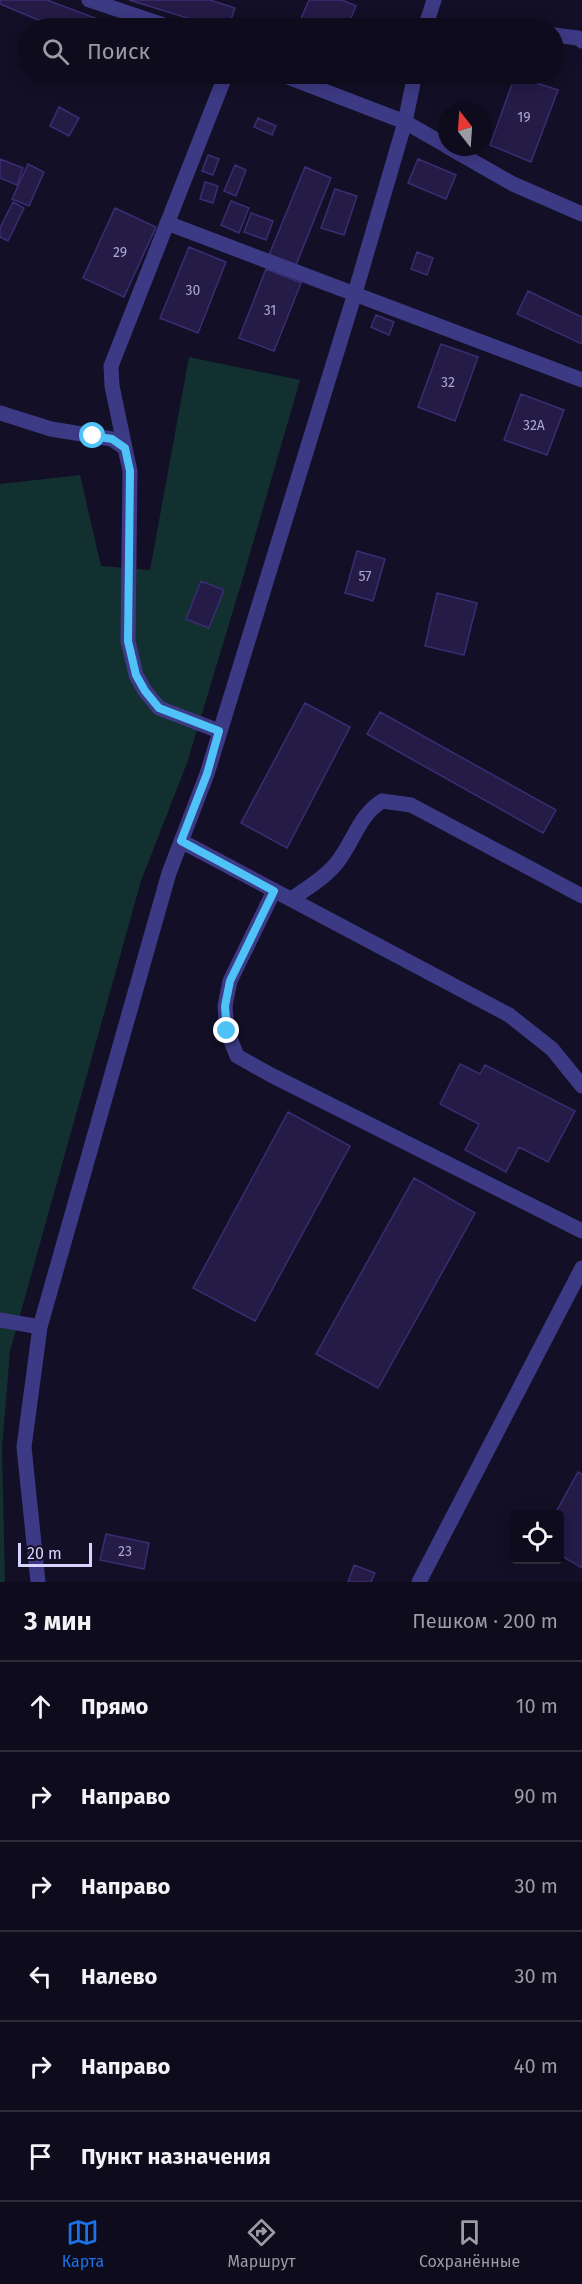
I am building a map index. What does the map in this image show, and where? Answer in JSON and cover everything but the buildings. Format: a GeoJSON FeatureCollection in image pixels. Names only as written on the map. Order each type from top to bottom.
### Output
{"type":"FeatureCollection","features":[{"type":"Feature","properties":{"kind":"street"},"geometry":{"type":"LineString","coordinates":[[89,0],[143,18]]}},
{"type":"Feature","properties":{"kind":"street"},"geometry":{"type":"LineString","coordinates":[[428,18],[434,0]]}},
{"type":"Feature","properties":{"kind":"street"},"geometry":{"type":"LineString","coordinates":[[564,36],[578,38],[582,41]]}},
{"type":"Feature","properties":{"kind":"street"},"geometry":{"type":"LineString","coordinates":[[219,731],[159,708],[136,675],[128,641],[130,471],[112,386],[111,366],[222,84]]}},
{"type":"Feature","properties":{"kind":"street"},"geometry":{"type":"LineString","coordinates":[[306,84],[405,122],[438,141]]}},
{"type":"Feature","properties":{"kind":"street"},"geometry":{"type":"LineString","coordinates":[[38,1582],[24,1447],[40,1327],[162,896],[207,774],[354,293],[405,122],[413,84]]}},
{"type":"Feature","properties":{"kind":"street"},"geometry":{"type":"LineString","coordinates":[[464,156],[513,184],[582,214]]}},
{"type":"Feature","properties":{"kind":"street"},"geometry":{"type":"LineString","coordinates":[[167,223],[582,381]]}},
{"type":"Feature","properties":{"kind":"street"},"geometry":{"type":"LineString","coordinates":[[0,413],[51,429],[112,439],[125,448]]}},
{"type":"Feature","properties":{"kind":"street"},"geometry":{"type":"LineString","coordinates":[[291,899],[320,879],[336,864],[370,809],[382,801],[411,805],[582,896]]}},
{"type":"Feature","properties":{"kind":"street"},"geometry":{"type":"LineString","coordinates":[[181,841],[509,1015],[552,1049],[582,1086]]}},
{"type":"Feature","properties":{"kind":"street"},"geometry":{"type":"LineString","coordinates":[[274,891],[230,981],[225,1006],[227,1031],[237,1056],[582,1232]]}},
{"type":"Feature","properties":{"kind":"street"},"geometry":{"type":"LineString","coordinates":[[419,1582],[582,1268]]}},
{"type":"Feature","properties":{"kind":"street"},"geometry":{"type":"LineString","coordinates":[[0,1320],[40,1327]]}},
{"type":"Feature","properties":{"kind":"green space"},"geometry":{"type":"Polygon","coordinates":[[[189,357],[300,380],[187,763],[141,881],[10,1351],[2,1448],[5,1582],[0,1582],[0,484],[80,475],[101,566],[150,570],[189,357]]]}},
{"type":"Feature","properties":{"kind":"route"},"geometry":{"type":"LineString","coordinates":[[93,436],[112,439],[125,448],[130,471],[128,641],[136,675],[159,708],[219,731],[207,774],[181,841],[274,891],[230,981],[225,1006],[227,1031]]}}]}
